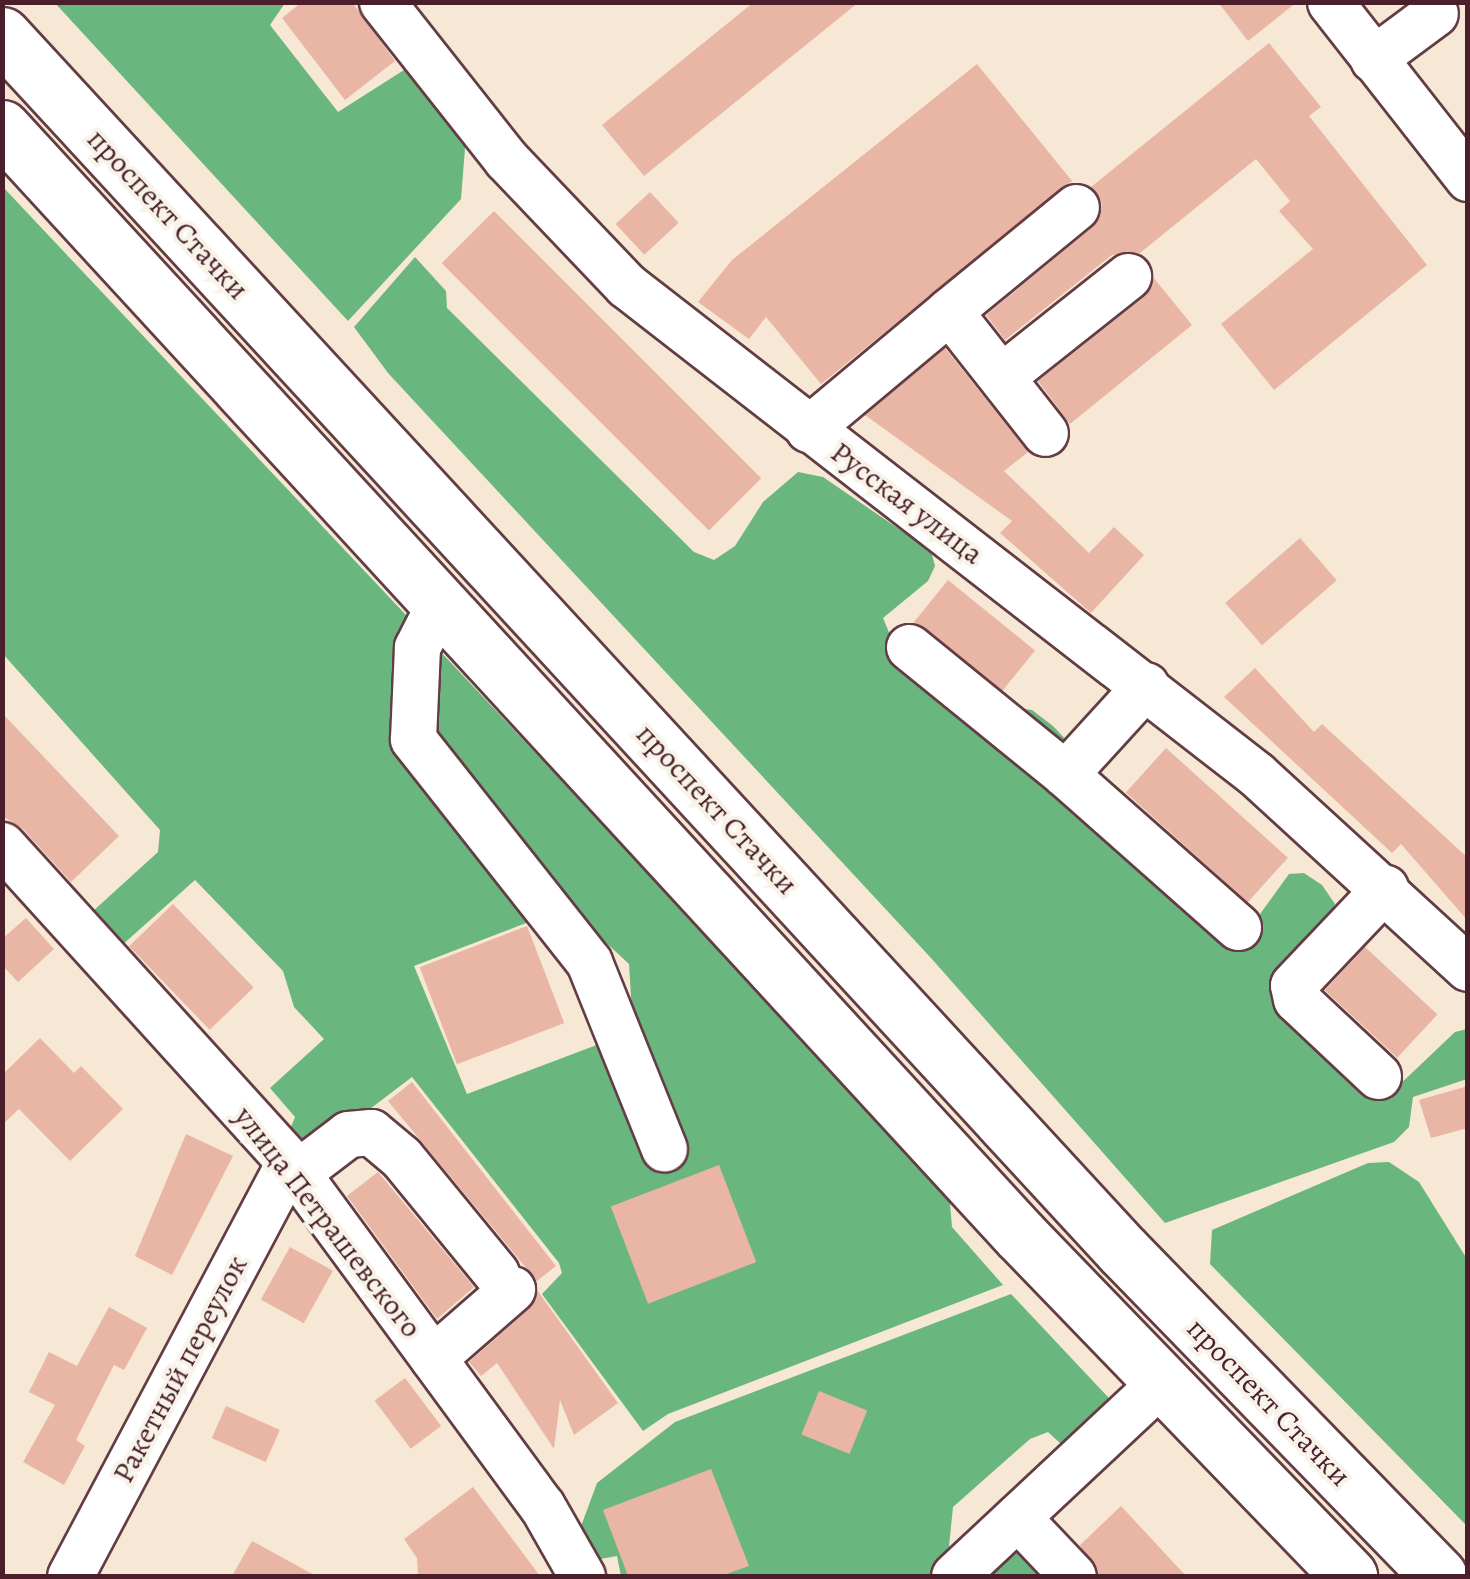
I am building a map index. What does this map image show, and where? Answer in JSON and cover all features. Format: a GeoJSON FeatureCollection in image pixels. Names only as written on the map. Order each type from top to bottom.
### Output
{"type":"FeatureCollection","features":[{"type":"Feature","properties":{"kind":"main road","name":"проспект Стачки"},"geometry":{"type":"LineString","coordinates":[[2,35],[1123,1251],[1439,1576]]}},
{"type":"Feature","properties":{"kind":"main road","name":"проспект Стачки"},"geometry":{"type":"LineString","coordinates":[[2,128],[1160,1383],[1349,1576]]}},
{"type":"Feature","properties":{"kind":"street","name":"Русская улица"},"geometry":{"type":"LineString","coordinates":[[382,2],[506,159],[626,285],[1146,686],[1385,888],[1468,968]]}},
{"type":"Feature","properties":{"kind":"street"},"geometry":{"type":"LineString","coordinates":[[1330,2],[1468,178]]}},
{"type":"Feature","properties":{"kind":"street"},"geometry":{"type":"LineString","coordinates":[[1374,59],[1435,13]]}},
{"type":"Feature","properties":{"kind":"street"},"geometry":{"type":"LineString","coordinates":[[808,428],[1076,207]]}},
{"type":"Feature","properties":{"kind":"street"},"geometry":{"type":"LineString","coordinates":[[1002,376],[1128,276]]}},
{"type":"Feature","properties":{"kind":"street"},"geometry":{"type":"LineString","coordinates":[[949,311],[1045,433]]}},
{"type":"Feature","properties":{"kind":"street"},"geometry":{"type":"LineString","coordinates":[[440,602],[416,647],[413,739],[589,962],[664,1150]]}},
{"type":"Feature","properties":{"kind":"street"},"geometry":{"type":"LineString","coordinates":[[909,647],[1065,774],[1238,927]]}},
{"type":"Feature","properties":{"kind":"street"},"geometry":{"type":"LineString","coordinates":[[1065,774],[1146,686]]}},
{"type":"Feature","properties":{"kind":"street","name":"улица Петрашевского"},"geometry":{"type":"LineString","coordinates":[[2,846],[293,1168],[542,1506],[582,1576]]}},
{"type":"Feature","properties":{"kind":"street"},"geometry":{"type":"LineString","coordinates":[[1378,1076],[1296,999],[1293,984],[1385,888]]}},
{"type":"Feature","properties":{"kind":"street"},"geometry":{"type":"LineString","coordinates":[[293,1168],[348,1134],[370,1132],[401,1157],[504,1281],[433,1358]]}},
{"type":"Feature","properties":{"kind":"street","name":"Ракетный переулок"},"geometry":{"type":"LineString","coordinates":[[70,1576],[293,1168]]}},
{"type":"Feature","properties":{"kind":"street"},"geometry":{"type":"LineString","coordinates":[[954,1576],[1160,1383]]}},
{"type":"Feature","properties":{"kind":"street"},"geometry":{"type":"LineString","coordinates":[[1017,1517],[1073,1576]]}},
{"type":"Feature","properties":{"kind":"green space"},"geometry":{"type":"Polygon","coordinates":[[[55,3],[285,3],[270,25],[338,112],[404,70],[426,71],[466,136],[461,199],[348,321],[55,3]]]}},
{"type":"Feature","properties":{"kind":"green space"},"geometry":{"type":"Polygon","coordinates":[[[3,187],[949,1192],[952,1227],[1003,1285],[668,1414],[643,1431],[542,1294],[562,1273],[559,1263],[412,1077],[308,1156],[289,1132],[295,1117],[270,1088],[324,1039],[294,1007],[283,971],[195,880],[121,946],[92,912],[158,852],[160,830],[3,654],[3,187]],[[552,913],[414,966],[467,1094],[602,1043],[632,1013],[629,964],[587,925],[552,913]]]}},
{"type":"Feature","properties":{"kind":"green space"},"geometry":{"type":"Polygon","coordinates":[[[415,257],[446,291],[447,308],[694,552],[714,560],[735,546],[763,502],[798,472],[823,477],[931,551],[935,566],[928,581],[883,618],[898,654],[1011,707],[1032,710],[1053,726],[1247,932],[1289,874],[1304,873],[1322,885],[1335,904],[1326,924],[1281,962],[1278,975],[1395,1089],[1455,1032],[1467,1029],[1467,1079],[1413,1097],[1409,1127],[1394,1142],[1165,1223],[931,958],[388,373],[354,327],[415,257]]]}},
{"type":"Feature","properties":{"kind":"green space"},"geometry":{"type":"Polygon","coordinates":[[[1389,1162],[1419,1182],[1467,1259],[1467,1526],[1210,1264],[1212,1230],[1368,1163],[1389,1162]]]}},
{"type":"Feature","properties":{"kind":"green space"},"geometry":{"type":"Polygon","coordinates":[[[1011,1294],[1122,1412],[1074,1456],[1048,1432],[1030,1439],[953,1507],[946,1576],[621,1576],[617,1556],[589,1561],[580,1529],[597,1483],[675,1422],[1011,1294]]]}},
{"type":"Feature","properties":{"kind":"green space"},"geometry":{"type":"Polygon","coordinates":[[[1008,1538],[1060,1576],[973,1576],[1008,1538]]]}},
{"type":"Feature","properties":{"kind":"building"},"geometry":{"type":"Polygon","coordinates":[[[302,2],[352,2],[395,61],[345,100],[282,18],[302,2]]]}},
{"type":"Feature","properties":{"kind":"building"},"geometry":{"type":"Polygon","coordinates":[[[754,2],[859,2],[644,176],[602,125],[754,2]]]}},
{"type":"Feature","properties":{"kind":"building"},"geometry":{"type":"Polygon","coordinates":[[[1218,2],[1297,2],[1248,41],[1218,2]]]}},
{"type":"Feature","properties":{"kind":"building"},"geometry":{"type":"Polygon","coordinates":[[[1269,43],[1321,107],[1309,116],[1427,265],[1274,390],[1221,324],[1313,249],[1279,211],[1290,201],[1256,159],[1140,253],[1112,255],[1005,340],[986,315],[1093,227],[1102,204],[1091,187],[1269,43]]]}},
{"type":"Feature","properties":{"kind":"building"},"geometry":{"type":"Polygon","coordinates":[[[977,64],[1072,181],[821,384],[766,317],[749,339],[698,302],[732,260],[977,64]]]}},
{"type":"Feature","properties":{"kind":"building"},"geometry":{"type":"Polygon","coordinates":[[[650,192],[679,223],[644,255],[616,224],[650,192]]]}},
{"type":"Feature","properties":{"kind":"building"},"geometry":{"type":"Polygon","coordinates":[[[494,211],[761,478],[709,531],[442,263],[494,211]]]}},
{"type":"Feature","properties":{"kind":"building"},"geometry":{"type":"Polygon","coordinates":[[[1153,277],[1192,325],[1070,424],[1038,381],[1144,297],[1153,277]]]}},
{"type":"Feature","properties":{"kind":"building"},"geometry":{"type":"Polygon","coordinates":[[[945,348],[1028,452],[1004,471],[1089,553],[1114,527],[1144,555],[1091,613],[1000,533],[1012,521],[865,415],[945,348]]]}},
{"type":"Feature","properties":{"kind":"building"},"geometry":{"type":"Polygon","coordinates":[[[1300,538],[1337,580],[1262,645],[1225,603],[1300,538]]]}},
{"type":"Feature","properties":{"kind":"building"},"geometry":{"type":"Polygon","coordinates":[[[948,580],[1035,650],[1001,692],[914,622],[948,580]]]}},
{"type":"Feature","properties":{"kind":"building"},"geometry":{"type":"Polygon","coordinates":[[[1255,668],[1314,732],[1322,724],[1468,858],[1468,921],[1401,844],[1392,853],[1224,697],[1255,668]]]}},
{"type":"Feature","properties":{"kind":"building"},"geometry":{"type":"Polygon","coordinates":[[[2,713],[119,836],[71,882],[21,827],[2,816],[2,713]]]}},
{"type":"Feature","properties":{"kind":"building"},"geometry":{"type":"Polygon","coordinates":[[[1166,748],[1288,858],[1248,902],[1126,793],[1166,748]]]}},
{"type":"Feature","properties":{"kind":"building"},"geometry":{"type":"Polygon","coordinates":[[[173,904],[254,987],[210,1030],[129,946],[173,904]]]}},
{"type":"Feature","properties":{"kind":"building"},"geometry":{"type":"Polygon","coordinates":[[[26,918],[54,949],[18,982],[2,965],[2,939],[26,918]]]}},
{"type":"Feature","properties":{"kind":"building"},"geometry":{"type":"Polygon","coordinates":[[[527,926],[564,1023],[457,1064],[420,967],[527,926]]]}},
{"type":"Feature","properties":{"kind":"building"},"geometry":{"type":"Polygon","coordinates":[[[1365,947],[1437,1015],[1397,1058],[1325,990],[1365,947]]]}},
{"type":"Feature","properties":{"kind":"building"},"geometry":{"type":"Polygon","coordinates":[[[40,1038],[74,1073],[81,1066],[123,1109],[70,1161],[19,1109],[2,1125],[2,1075],[40,1038]]]}},
{"type":"Feature","properties":{"kind":"building"},"geometry":{"type":"Polygon","coordinates":[[[412,1082],[556,1266],[537,1281],[388,1101],[412,1082]]]}},
{"type":"Feature","properties":{"kind":"building"},"geometry":{"type":"Polygon","coordinates":[[[1468,1086],[1468,1128],[1431,1138],[1419,1100],[1468,1086]]]}},
{"type":"Feature","properties":{"kind":"building"},"geometry":{"type":"Polygon","coordinates":[[[186,1134],[233,1156],[172,1275],[135,1256],[186,1134]]]}},
{"type":"Feature","properties":{"kind":"building"},"geometry":{"type":"Polygon","coordinates":[[[719,1165],[756,1262],[648,1304],[611,1207],[719,1165]]]}},
{"type":"Feature","properties":{"kind":"building"},"geometry":{"type":"Polygon","coordinates":[[[378,1172],[474,1287],[437,1319],[347,1196],[378,1172]]]}},
{"type":"Feature","properties":{"kind":"building"},"geometry":{"type":"Polygon","coordinates":[[[290,1247],[333,1271],[304,1323],[261,1299],[290,1247]]]}},
{"type":"Feature","properties":{"kind":"building"},"geometry":{"type":"Polygon","coordinates":[[[537,1290],[618,1403],[574,1435],[560,1400],[554,1449],[497,1363],[481,1376],[469,1362],[529,1309],[537,1290]]]}},
{"type":"Feature","properties":{"kind":"building"},"geometry":{"type":"Polygon","coordinates":[[[109,1307],[147,1328],[124,1370],[114,1365],[76,1440],[85,1446],[64,1485],[23,1462],[55,1405],[29,1392],[49,1352],[77,1366],[109,1307]]]}},
{"type":"Feature","properties":{"kind":"building"},"geometry":{"type":"Polygon","coordinates":[[[405,1378],[441,1426],[411,1449],[375,1401],[405,1378]]]}},
{"type":"Feature","properties":{"kind":"building"},"geometry":{"type":"Polygon","coordinates":[[[819,1391],[867,1410],[850,1454],[801,1435],[819,1391]]]}},
{"type":"Feature","properties":{"kind":"building"},"geometry":{"type":"Polygon","coordinates":[[[226,1406],[280,1430],[266,1462],[212,1438],[226,1406]]]}},
{"type":"Feature","properties":{"kind":"building"},"geometry":{"type":"Polygon","coordinates":[[[711,1469],[749,1566],[721,1576],[628,1576],[603,1510],[711,1469]]]}},
{"type":"Feature","properties":{"kind":"building"},"geometry":{"type":"Polygon","coordinates":[[[473,1487],[540,1576],[418,1576],[417,1558],[404,1539],[473,1487]]]}},
{"type":"Feature","properties":{"kind":"building"},"geometry":{"type":"Polygon","coordinates":[[[1121,1506],[1186,1576],[1098,1576],[1080,1545],[1121,1506]]]}},
{"type":"Feature","properties":{"kind":"building"},"geometry":{"type":"Polygon","coordinates":[[[252,1541],[316,1576],[232,1576],[252,1541]]]}}]}
